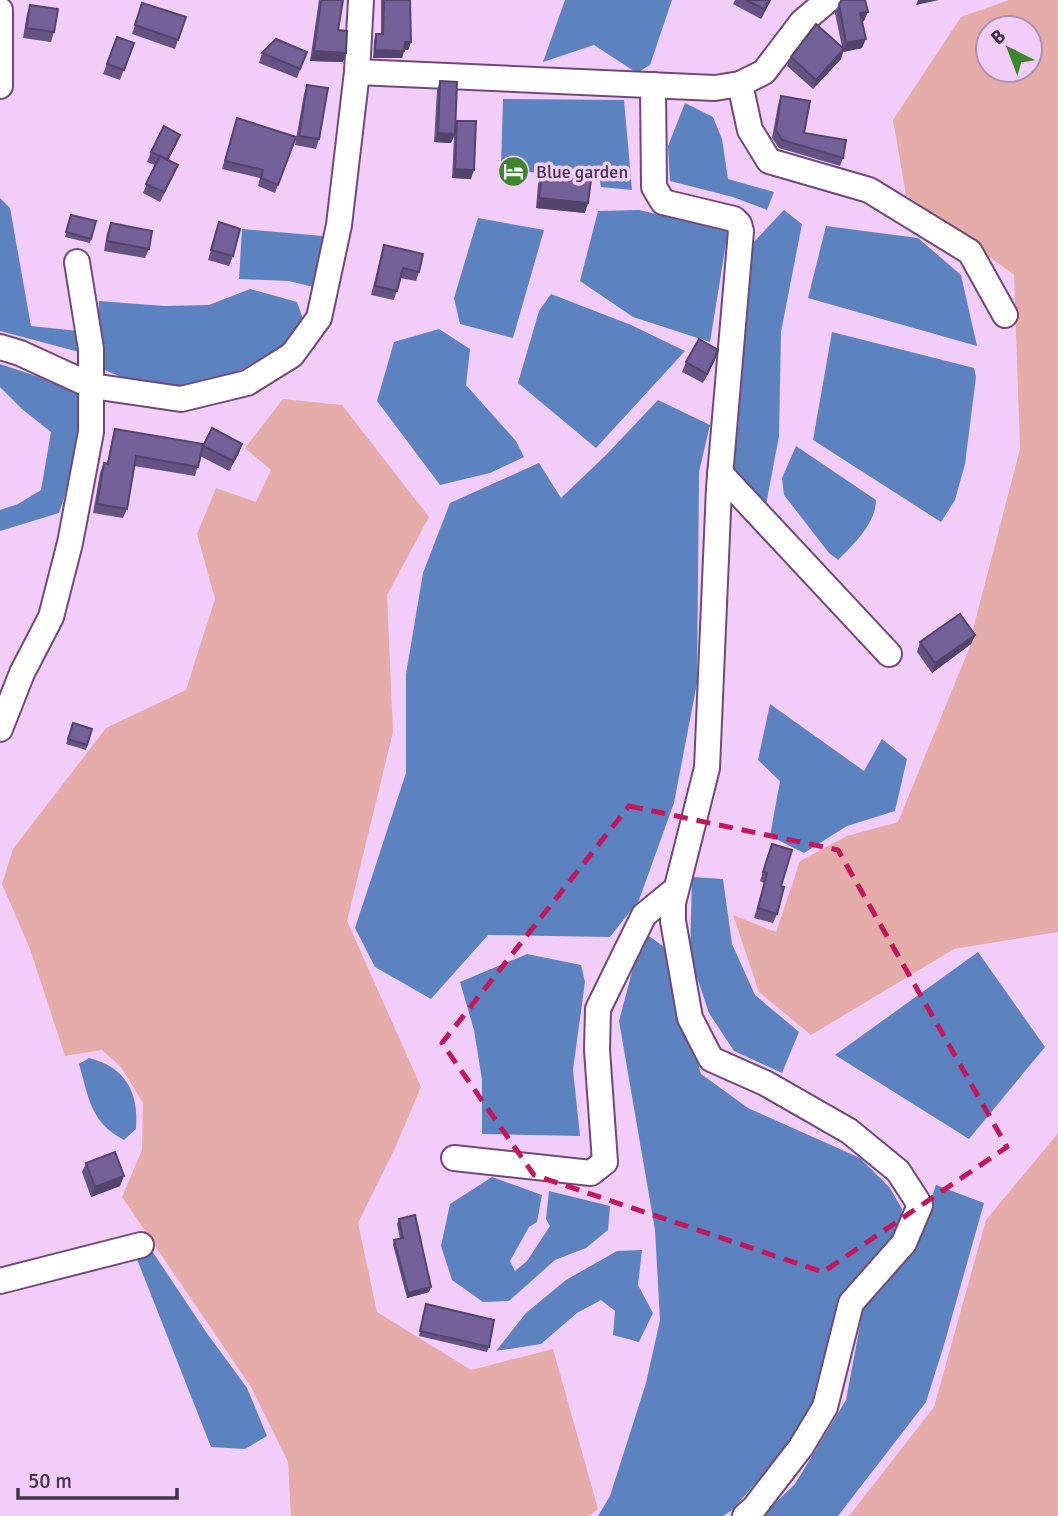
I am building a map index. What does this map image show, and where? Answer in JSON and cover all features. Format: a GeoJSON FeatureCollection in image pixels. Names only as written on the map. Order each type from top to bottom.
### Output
{"type":"FeatureCollection","features":[{"type":"Feature","properties":{"kind":"street"},"geometry":{"type":"LineString","coordinates":[[0,347],[20,353],[92,386],[181,399],[247,383],[292,355],[319,318],[339,225],[357,72],[361,0]]}},
{"type":"Feature","properties":{"kind":"street"},"geometry":{"type":"LineString","coordinates":[[357,72],[715,88],[740,84],[764,72],[802,22],[828,0]]}},
{"type":"Feature","properties":{"kind":"street"},"geometry":{"type":"LineString","coordinates":[[0,10],[0,86]]}},
{"type":"Feature","properties":{"kind":"street"},"geometry":{"type":"LineString","coordinates":[[740,84],[750,130],[769,161],[869,190],[970,252],[1005,314]]}},
{"type":"Feature","properties":{"kind":"street"},"geometry":{"type":"LineString","coordinates":[[653,85],[654,187],[658,196],[663,202],[734,219],[741,230],[720,473],[707,768],[673,903],[673,921],[690,1018],[711,1059],[765,1083],[849,1131],[898,1171],[920,1205],[904,1243],[851,1303],[825,1407],[801,1447],[745,1516]]}},
{"type":"Feature","properties":{"kind":"street"},"geometry":{"type":"LineString","coordinates":[[0,729],[22,674],[51,617],[70,543],[91,432],[91,349],[77,262]]}},
{"type":"Feature","properties":{"kind":"street"},"geometry":{"type":"LineString","coordinates":[[720,473],[889,654]]}},
{"type":"Feature","properties":{"kind":"street"},"geometry":{"type":"LineString","coordinates":[[454,1158],[591,1172],[605,1162],[597,1051],[598,1009],[644,915],[677,889]]}},
{"type":"Feature","properties":{"kind":"street"},"geometry":{"type":"LineString","coordinates":[[0,1281],[141,1245]]}},
{"type":"Feature","properties":{"kind":"highlighted area"},"geometry":{"type":"Polygon","coordinates":[[[629,806],[838,850],[1007,1147],[823,1272],[534,1175],[442,1043],[629,806]]]}},
{"type":"Feature","properties":{"kind":"shaded area"},"geometry":{"type":"Polygon","coordinates":[[[1009,0],[1058,0],[1058,932],[954,949],[811,1035],[759,992],[733,915],[776,932],[800,861],[847,836],[898,822],[971,644],[1020,449],[1014,275],[906,195],[893,120],[961,17],[1009,0]]]}},
{"type":"Feature","properties":{"kind":"shaded area"},"geometry":{"type":"Polygon","coordinates":[[[283,399],[342,405],[429,517],[387,595],[393,732],[347,921],[421,1087],[358,1223],[377,1312],[471,1370],[553,1349],[598,1509],[589,1516],[291,1516],[288,1462],[251,1387],[122,1197],[142,1150],[143,1103],[121,1067],[102,1050],[65,1056],[30,949],[2,884],[13,849],[106,728],[186,690],[215,599],[197,534],[216,488],[256,502],[271,470],[245,448],[283,399]]]}},
{"type":"Feature","properties":{"kind":"shaded area"},"geometry":{"type":"Polygon","coordinates":[[[1058,1133],[1058,1516],[849,1516],[934,1407],[986,1220],[1058,1133]]]}},
{"type":"Feature","properties":{"kind":"water"},"geometry":{"type":"Polygon","coordinates":[[[565,0],[672,0],[650,65],[637,73],[594,45],[543,62],[565,0]]]}},
{"type":"Feature","properties":{"kind":"water"},"geometry":{"type":"Polygon","coordinates":[[[503,99],[624,100],[632,190],[601,187],[599,175],[505,171],[501,166],[503,99]]]}},
{"type":"Feature","properties":{"kind":"water"},"geometry":{"type":"Polygon","coordinates":[[[685,103],[713,117],[722,139],[728,179],[774,192],[767,210],[733,197],[670,181],[668,146],[685,103]]]}},
{"type":"Feature","properties":{"kind":"water"},"geometry":{"type":"Polygon","coordinates":[[[0,198],[10,208],[31,326],[78,331],[79,352],[0,331],[0,198]]]}},
{"type":"Feature","properties":{"kind":"water"},"geometry":{"type":"Polygon","coordinates":[[[639,210],[728,231],[710,342],[633,317],[580,281],[598,211],[639,210]]]}},
{"type":"Feature","properties":{"kind":"water"},"geometry":{"type":"Polygon","coordinates":[[[784,210],[802,224],[781,332],[779,436],[766,505],[732,466],[738,429],[749,247],[784,210]]]}},
{"type":"Feature","properties":{"kind":"water"},"geometry":{"type":"Polygon","coordinates":[[[478,218],[544,230],[513,338],[460,324],[454,298],[478,218]]]}},
{"type":"Feature","properties":{"kind":"water"},"geometry":{"type":"Polygon","coordinates":[[[826,226],[918,238],[961,275],[977,346],[808,298],[826,226]]]}},
{"type":"Feature","properties":{"kind":"water"},"geometry":{"type":"Polygon","coordinates":[[[242,229],[323,236],[329,242],[322,289],[289,281],[239,279],[242,229]]]}},
{"type":"Feature","properties":{"kind":"water"},"geometry":{"type":"Polygon","coordinates":[[[250,289],[297,302],[303,319],[295,340],[247,367],[213,382],[177,390],[143,385],[97,367],[99,301],[164,306],[209,305],[250,289]]]}},
{"type":"Feature","properties":{"kind":"water"},"geometry":{"type":"Polygon","coordinates":[[[551,294],[631,325],[685,351],[596,448],[518,383],[539,311],[551,294]]]}},
{"type":"Feature","properties":{"kind":"water"},"geometry":{"type":"Polygon","coordinates":[[[439,329],[470,349],[466,385],[516,441],[524,457],[490,473],[440,485],[377,401],[394,342],[439,329]]]}},
{"type":"Feature","properties":{"kind":"water"},"geometry":{"type":"Polygon","coordinates":[[[832,332],[974,368],[976,377],[965,464],[955,500],[941,522],[813,440],[832,332]]]}},
{"type":"Feature","properties":{"kind":"water"},"geometry":{"type":"Polygon","coordinates":[[[0,364],[81,391],[83,443],[59,513],[0,531],[0,510],[18,504],[41,490],[51,432],[0,387],[0,364]]]}},
{"type":"Feature","properties":{"kind":"water"},"geometry":{"type":"Polygon","coordinates":[[[658,400],[710,425],[699,472],[697,683],[674,803],[639,900],[610,937],[488,935],[431,999],[375,967],[355,928],[406,773],[406,674],[423,573],[450,503],[539,463],[561,498],[658,400]]]}},
{"type":"Feature","properties":{"kind":"water"},"geometry":{"type":"Polygon","coordinates":[[[796,446],[876,500],[868,525],[838,560],[829,553],[784,495],[782,478],[796,446]]]}},
{"type":"Feature","properties":{"kind":"water"},"geometry":{"type":"Polygon","coordinates":[[[770,704],[864,771],[882,739],[907,759],[895,811],[847,826],[804,853],[770,836],[780,781],[758,760],[770,704]]]}},
{"type":"Feature","properties":{"kind":"water"},"geometry":{"type":"Polygon","coordinates":[[[692,877],[723,879],[732,944],[755,995],[799,1032],[782,1073],[734,1051],[709,1013],[690,956],[692,877]]]}},
{"type":"Feature","properties":{"kind":"water"},"geometry":{"type":"Polygon","coordinates":[[[649,936],[667,949],[701,1074],[748,1108],[860,1158],[890,1188],[902,1209],[899,1230],[864,1274],[837,1302],[815,1402],[777,1459],[732,1510],[723,1516],[598,1516],[610,1496],[646,1383],[660,1320],[655,1230],[619,1021],[633,968],[649,936]]]}},
{"type":"Feature","properties":{"kind":"water"},"geometry":{"type":"Polygon","coordinates":[[[978,952],[1045,1047],[969,1139],[835,1055],[978,952]]]}},
{"type":"Feature","properties":{"kind":"water"},"geometry":{"type":"Polygon","coordinates":[[[527,954],[581,965],[585,982],[573,1070],[580,1136],[482,1134],[482,1080],[474,1030],[460,982],[527,954]]]}},
{"type":"Feature","properties":{"kind":"water"},"geometry":{"type":"Polygon","coordinates":[[[89,1058],[102,1062],[121,1075],[132,1093],[136,1129],[124,1140],[104,1125],[92,1108],[79,1064],[89,1058]]]}},
{"type":"Feature","properties":{"kind":"water"},"geometry":{"type":"Polygon","coordinates":[[[492,1177],[542,1195],[537,1222],[529,1227],[510,1261],[515,1271],[527,1261],[550,1226],[546,1219],[549,1191],[610,1206],[608,1230],[586,1248],[555,1260],[509,1301],[483,1302],[452,1280],[441,1246],[450,1204],[492,1177]]]}},
{"type":"Feature","properties":{"kind":"water"},"geometry":{"type":"Polygon","coordinates":[[[936,1185],[984,1203],[926,1402],[838,1516],[762,1516],[795,1484],[846,1400],[863,1309],[915,1246],[936,1185]]]}},
{"type":"Feature","properties":{"kind":"water"},"geometry":{"type":"Polygon","coordinates":[[[642,1250],[638,1285],[653,1313],[639,1342],[613,1335],[615,1311],[601,1300],[577,1313],[541,1344],[496,1351],[526,1313],[566,1280],[617,1251],[642,1250]]]}},
{"type":"Feature","properties":{"kind":"water"},"geometry":{"type":"Polygon","coordinates":[[[152,1251],[247,1388],[267,1436],[245,1449],[211,1447],[135,1254],[152,1251]]]}},
{"type":"Feature","properties":{"kind":"building"},"geometry":{"type":"Polygon","coordinates":[[[321,0],[343,0],[338,30],[347,31],[346,53],[314,51],[321,0]]]}},
{"type":"Feature","properties":{"kind":"building"},"geometry":{"type":"Polygon","coordinates":[[[384,0],[410,0],[411,42],[405,42],[404,51],[375,50],[376,34],[383,34],[384,0]]]}},
{"type":"Feature","properties":{"kind":"building"},"geometry":{"type":"Polygon","coordinates":[[[746,0],[769,0],[764,9],[746,0]]]}},
{"type":"Feature","properties":{"kind":"building"},"geometry":{"type":"Polygon","coordinates":[[[842,0],[865,0],[868,12],[860,13],[866,39],[846,43],[839,4],[842,0]]]}},
{"type":"Feature","properties":{"kind":"building"},"geometry":{"type":"Polygon","coordinates":[[[142,3],[186,17],[178,40],[135,25],[142,3]]]}},
{"type":"Feature","properties":{"kind":"building"},"geometry":{"type":"Polygon","coordinates":[[[30,5],[58,9],[54,32],[26,28],[30,5]]]}},
{"type":"Feature","properties":{"kind":"building"},"geometry":{"type":"Polygon","coordinates":[[[816,24],[844,49],[816,80],[791,57],[816,24]]]}},
{"type":"Feature","properties":{"kind":"building"},"geometry":{"type":"Polygon","coordinates":[[[117,37],[134,43],[124,70],[107,64],[117,37]]]}},
{"type":"Feature","properties":{"kind":"building"},"geometry":{"type":"Polygon","coordinates":[[[276,39],[307,52],[300,69],[262,53],[276,39]]]}},
{"type":"Feature","properties":{"kind":"building"},"geometry":{"type":"Polygon","coordinates":[[[440,81],[457,82],[455,134],[438,133],[440,81]]]}},
{"type":"Feature","properties":{"kind":"building"},"geometry":{"type":"Polygon","coordinates":[[[307,85],[328,88],[319,139],[299,136],[307,85]]]}},
{"type":"Feature","properties":{"kind":"building"},"geometry":{"type":"Polygon","coordinates":[[[781,96],[810,101],[804,133],[846,140],[843,158],[782,140],[776,130],[781,96]]]}},
{"type":"Feature","properties":{"kind":"building"},"geometry":{"type":"Polygon","coordinates":[[[237,118],[296,137],[278,185],[261,178],[263,170],[225,161],[237,118]]]}},
{"type":"Feature","properties":{"kind":"building"},"geometry":{"type":"Polygon","coordinates":[[[457,121],[476,121],[474,170],[455,169],[457,121]]]}},
{"type":"Feature","properties":{"kind":"building"},"geometry":{"type":"Polygon","coordinates":[[[164,126],[180,135],[167,160],[151,152],[164,126]]]}},
{"type":"Feature","properties":{"kind":"building"},"geometry":{"type":"Polygon","coordinates":[[[160,156],[178,165],[164,192],[146,184],[160,156]]]}},
{"type":"Feature","properties":{"kind":"building"},"geometry":{"type":"Polygon","coordinates":[[[542,174],[591,180],[588,203],[539,198],[542,174]]]}},
{"type":"Feature","properties":{"kind":"building"},"geometry":{"type":"Polygon","coordinates":[[[71,215],[96,221],[91,239],[66,232],[71,215]]]}},
{"type":"Feature","properties":{"kind":"building"},"geometry":{"type":"Polygon","coordinates":[[[219,222],[240,229],[233,256],[211,250],[219,222]]]}},
{"type":"Feature","properties":{"kind":"building"},"geometry":{"type":"Polygon","coordinates":[[[111,223],[152,231],[149,249],[107,241],[111,223]]]}},
{"type":"Feature","properties":{"kind":"building"},"geometry":{"type":"Polygon","coordinates":[[[384,245],[423,254],[419,272],[403,268],[397,291],[375,286],[384,245]]]}},
{"type":"Feature","properties":{"kind":"building"},"geometry":{"type":"Polygon","coordinates":[[[699,339],[718,350],[707,374],[686,362],[699,339]]]}},
{"type":"Feature","properties":{"kind":"building"},"geometry":{"type":"Polygon","coordinates":[[[212,428],[242,444],[233,461],[203,446],[212,428]]]}},
{"type":"Feature","properties":{"kind":"building"},"geometry":{"type":"Polygon","coordinates":[[[115,429],[203,444],[198,467],[136,456],[127,509],[97,504],[104,463],[108,464],[115,429]]]}},
{"type":"Feature","properties":{"kind":"building"},"geometry":{"type":"Polygon","coordinates":[[[960,614],[975,635],[935,663],[920,642],[960,614]]]}},
{"type":"Feature","properties":{"kind":"building"},"geometry":{"type":"Polygon","coordinates":[[[73,723],[92,729],[87,745],[68,739],[73,723]]]}},
{"type":"Feature","properties":{"kind":"building"},"geometry":{"type":"Polygon","coordinates":[[[772,844],[792,850],[781,886],[784,887],[777,914],[758,908],[767,873],[763,872],[772,844]]]}},
{"type":"Feature","properties":{"kind":"building"},"geometry":{"type":"Polygon","coordinates":[[[115,1152],[124,1176],[95,1187],[86,1163],[115,1152]]]}},
{"type":"Feature","properties":{"kind":"building"},"geometry":{"type":"Polygon","coordinates":[[[415,1215],[431,1287],[408,1293],[394,1240],[403,1238],[399,1219],[415,1215]]]}},
{"type":"Feature","properties":{"kind":"building"},"geometry":{"type":"Polygon","coordinates":[[[426,1304],[494,1320],[489,1347],[420,1331],[426,1304]]]}},
{"type":"Feature","properties":{"kind":"place","name":"Blue garden"},"geometry":{"type":"Point","coordinates":[513,172]}}]}
